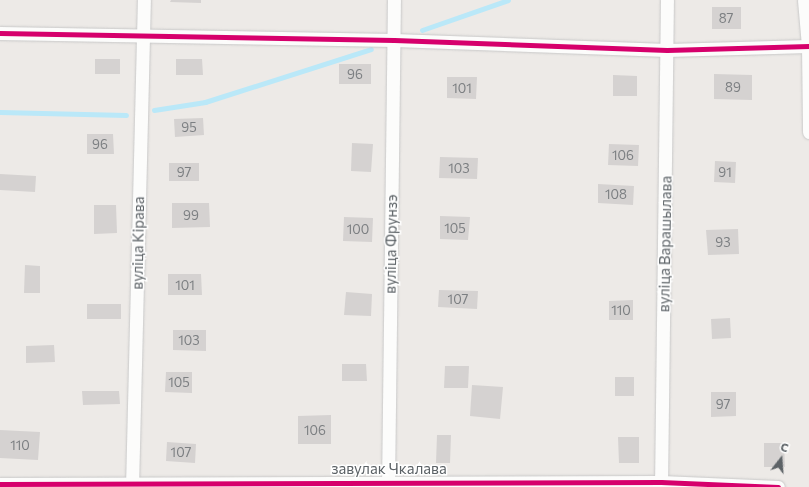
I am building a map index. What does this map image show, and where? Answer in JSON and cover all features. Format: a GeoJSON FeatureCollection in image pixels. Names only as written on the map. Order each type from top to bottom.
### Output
{"type":"FeatureCollection","features":[{"type":"Feature","properties":{"kind":"street","name":"вуліца Кірава"},"geometry":{"type":"LineString","coordinates":[[132,484],[144,0]]}},
{"type":"Feature","properties":{"kind":"street","name":"вуліца Фрунзэ"},"geometry":{"type":"LineString","coordinates":[[388,484],[394,0]]}},
{"type":"Feature","properties":{"kind":"street","name":"вуліца Варашылава"},"geometry":{"type":"LineString","coordinates":[[661,485],[667,0]]}},
{"type":"Feature","properties":{"kind":"street"},"geometry":{"type":"LineString","coordinates":[[804,0],[809,46],[809,132]]}},
{"type":"Feature","properties":{"kind":"street"},"geometry":{"type":"LineString","coordinates":[[0,33],[143,34],[394,40],[667,50],[809,46]]}},
{"type":"Feature","properties":{"kind":"street","name":"завулак Чкалава"},"geometry":{"type":"LineString","coordinates":[[0,484],[661,485],[778,487]]}},
{"type":"Feature","properties":{"kind":"building"},"geometry":{"type":"Polygon","coordinates":[[[171,0],[201,0],[201,3],[170,2],[171,0]]]}},
{"type":"Feature","properties":{"kind":"building"},"geometry":{"type":"Polygon","coordinates":[[[712,7],[741,7],[741,29],[712,29],[712,7]]]}},
{"type":"Feature","properties":{"kind":"building"},"geometry":{"type":"Polygon","coordinates":[[[95,59],[120,59],[120,74],[95,74],[95,59]]]}},
{"type":"Feature","properties":{"kind":"building"},"geometry":{"type":"Polygon","coordinates":[[[176,59],[202,59],[203,75],[176,75],[176,59]]]}},
{"type":"Feature","properties":{"kind":"building"},"geometry":{"type":"Polygon","coordinates":[[[339,64],[371,64],[371,84],[339,84],[339,64]]]}},
{"type":"Feature","properties":{"kind":"building"},"geometry":{"type":"Polygon","coordinates":[[[714,74],[752,75],[752,100],[714,99],[714,74]]]}},
{"type":"Feature","properties":{"kind":"building"},"geometry":{"type":"Polygon","coordinates":[[[613,75],[637,76],[637,96],[613,96],[613,75]]]}},
{"type":"Feature","properties":{"kind":"building"},"geometry":{"type":"Polygon","coordinates":[[[447,77],[477,77],[476,99],[447,98],[447,77]]]}},
{"type":"Feature","properties":{"kind":"building"},"geometry":{"type":"Polygon","coordinates":[[[203,118],[204,135],[175,137],[174,119],[203,118]]]}},
{"type":"Feature","properties":{"kind":"building"},"geometry":{"type":"Polygon","coordinates":[[[87,134],[113,134],[114,154],[87,154],[87,134]]]}},
{"type":"Feature","properties":{"kind":"building"},"geometry":{"type":"Polygon","coordinates":[[[352,143],[373,144],[371,172],[351,171],[352,143]]]}},
{"type":"Feature","properties":{"kind":"building"},"geometry":{"type":"Polygon","coordinates":[[[609,144],[639,145],[638,166],[608,165],[609,144]]]}},
{"type":"Feature","properties":{"kind":"building"},"geometry":{"type":"Polygon","coordinates":[[[440,157],[478,158],[477,179],[439,178],[440,157]]]}},
{"type":"Feature","properties":{"kind":"building"},"geometry":{"type":"Polygon","coordinates":[[[715,161],[736,162],[735,183],[714,182],[715,161]]]}},
{"type":"Feature","properties":{"kind":"building"},"geometry":{"type":"Polygon","coordinates":[[[169,163],[199,163],[199,181],[169,181],[169,163]]]}},
{"type":"Feature","properties":{"kind":"building"},"geometry":{"type":"Polygon","coordinates":[[[0,174],[36,176],[35,192],[0,190],[0,174]]]}},
{"type":"Feature","properties":{"kind":"building"},"geometry":{"type":"Polygon","coordinates":[[[598,184],[634,186],[633,205],[598,203],[598,184]]]}},
{"type":"Feature","properties":{"kind":"building"},"geometry":{"type":"Polygon","coordinates":[[[172,203],[209,203],[210,227],[172,228],[172,203]]]}},
{"type":"Feature","properties":{"kind":"building"},"geometry":{"type":"Polygon","coordinates":[[[94,205],[116,205],[117,233],[94,234],[94,205]]]}},
{"type":"Feature","properties":{"kind":"building"},"geometry":{"type":"Polygon","coordinates":[[[440,216],[470,217],[468,240],[440,239],[440,216]]]}},
{"type":"Feature","properties":{"kind":"building"},"geometry":{"type":"Polygon","coordinates":[[[344,217],[373,218],[372,242],[343,241],[344,217]]]}},
{"type":"Feature","properties":{"kind":"building"},"geometry":{"type":"Polygon","coordinates":[[[738,229],[739,254],[708,255],[706,230],[738,229]]]}},
{"type":"Feature","properties":{"kind":"building"},"geometry":{"type":"Polygon","coordinates":[[[25,265],[40,266],[40,293],[24,293],[25,265]]]}},
{"type":"Feature","properties":{"kind":"building"},"geometry":{"type":"Polygon","coordinates":[[[168,274],[201,274],[202,295],[168,295],[168,274]]]}},
{"type":"Feature","properties":{"kind":"building"},"geometry":{"type":"Polygon","coordinates":[[[439,290],[478,291],[477,309],[438,307],[439,290]]]}},
{"type":"Feature","properties":{"kind":"building"},"geometry":{"type":"Polygon","coordinates":[[[346,292],[372,294],[371,316],[344,315],[346,292]]]}},
{"type":"Feature","properties":{"kind":"building"},"geometry":{"type":"Polygon","coordinates":[[[633,300],[633,320],[609,320],[609,301],[633,300]]]}},
{"type":"Feature","properties":{"kind":"building"},"geometry":{"type":"Polygon","coordinates":[[[87,304],[121,304],[121,319],[87,319],[87,304]]]}},
{"type":"Feature","properties":{"kind":"building"},"geometry":{"type":"Polygon","coordinates":[[[730,318],[731,338],[712,339],[711,319],[730,318]]]}},
{"type":"Feature","properties":{"kind":"building"},"geometry":{"type":"Polygon","coordinates":[[[173,330],[206,330],[206,351],[173,350],[173,330]]]}},
{"type":"Feature","properties":{"kind":"building"},"geometry":{"type":"Polygon","coordinates":[[[54,345],[55,362],[26,363],[26,346],[54,345]]]}},
{"type":"Feature","properties":{"kind":"building"},"geometry":{"type":"Polygon","coordinates":[[[342,364],[366,364],[367,381],[342,381],[342,364]]]}},
{"type":"Feature","properties":{"kind":"building"},"geometry":{"type":"Polygon","coordinates":[[[445,366],[469,366],[468,388],[444,388],[445,366]]]}},
{"type":"Feature","properties":{"kind":"building"},"geometry":{"type":"Polygon","coordinates":[[[166,372],[192,372],[192,393],[165,392],[166,372]]]}},
{"type":"Feature","properties":{"kind":"building"},"geometry":{"type":"Polygon","coordinates":[[[615,377],[634,377],[634,396],[615,396],[615,377]]]}},
{"type":"Feature","properties":{"kind":"building"},"geometry":{"type":"Polygon","coordinates":[[[472,385],[503,387],[500,419],[470,416],[472,385]]]}},
{"type":"Feature","properties":{"kind":"building"},"geometry":{"type":"Polygon","coordinates":[[[82,391],[119,391],[120,404],[83,405],[82,391]]]}},
{"type":"Feature","properties":{"kind":"building"},"geometry":{"type":"Polygon","coordinates":[[[711,392],[736,392],[736,416],[711,417],[711,392]]]}},
{"type":"Feature","properties":{"kind":"building"},"geometry":{"type":"Polygon","coordinates":[[[331,415],[331,444],[298,444],[298,416],[331,415]]]}},
{"type":"Feature","properties":{"kind":"building"},"geometry":{"type":"Polygon","coordinates":[[[0,430],[40,432],[38,460],[0,458],[0,430]]]}},
{"type":"Feature","properties":{"kind":"building"},"geometry":{"type":"Polygon","coordinates":[[[437,435],[451,435],[450,463],[436,463],[437,435]]]}},
{"type":"Feature","properties":{"kind":"building"},"geometry":{"type":"Polygon","coordinates":[[[618,437],[639,437],[639,463],[619,463],[618,437]]]}},
{"type":"Feature","properties":{"kind":"building"},"geometry":{"type":"Polygon","coordinates":[[[167,442],[196,444],[195,463],[166,461],[167,442]]]}},
{"type":"Feature","properties":{"kind":"building"},"geometry":{"type":"Polygon","coordinates":[[[764,443],[784,443],[785,467],[764,467],[764,443]]]}},
{"type":"Feature","properties":{"kind":"waterway"},"geometry":{"type":"LineString","coordinates":[[422,30],[508,0]]}},
{"type":"Feature","properties":{"kind":"waterway"},"geometry":{"type":"LineString","coordinates":[[154,110],[205,102],[371,49]]}},
{"type":"Feature","properties":{"kind":"waterway"},"geometry":{"type":"LineString","coordinates":[[0,112],[126,115]]}},
{"type":"Feature","properties":{"kind":"cycle path"},"geometry":{"type":"LineString","coordinates":[[0,33],[394,40],[667,50],[809,46]]}},
{"type":"Feature","properties":{"kind":"cycle path"},"geometry":{"type":"LineString","coordinates":[[0,484],[661,482],[778,487]]}}]}
